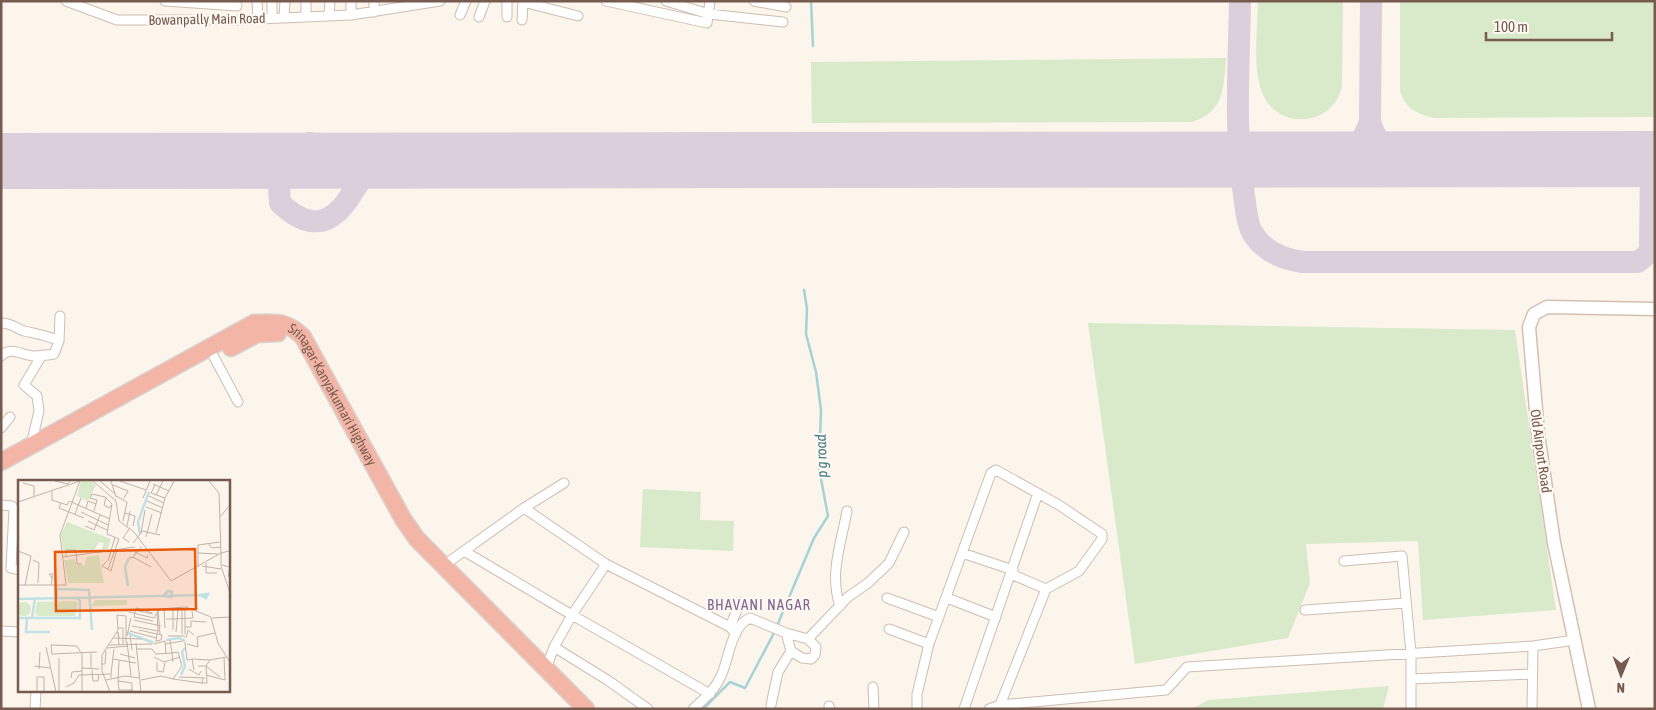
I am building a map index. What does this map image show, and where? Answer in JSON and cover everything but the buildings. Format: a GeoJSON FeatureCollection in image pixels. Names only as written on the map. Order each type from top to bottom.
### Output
{"type":"FeatureCollection","features":[{"type":"Feature","properties":{"kind":"highway","name":"Srinagar-Kanyakumari Highway"},"geometry":{"type":"LineString","coordinates":[[1,462],[254,323],[283,323],[294,328],[303,337],[403,519],[417,539],[586,709]]}},
{"type":"Feature","properties":{"kind":"highway","name":"Srinagar-Kanyakumari Highway"},"geometry":{"type":"LineString","coordinates":[[1,474],[257,334],[281,333],[296,343],[409,545],[572,709]]}},
{"type":"Feature","properties":{"kind":"main road","name":"Old Airport Road"},"geometry":{"type":"LineString","coordinates":[[1589,709],[1554,544],[1538,434],[1529,327],[1534,314],[1547,307],[1655,308]]}},
{"type":"Feature","properties":{"kind":"street"},"geometry":{"type":"LineString","coordinates":[[165,1],[237,4],[238,20]]}},
{"type":"Feature","properties":{"kind":"street"},"geometry":{"type":"LineString","coordinates":[[257,1],[258,19]]}},
{"type":"Feature","properties":{"kind":"street"},"geometry":{"type":"LineString","coordinates":[[272,1],[272,18]]}},
{"type":"Feature","properties":{"kind":"street"},"geometry":{"type":"LineString","coordinates":[[284,17],[285,1]]}},
{"type":"Feature","properties":{"kind":"street"},"geometry":{"type":"LineString","coordinates":[[306,1],[306,16]]}},
{"type":"Feature","properties":{"kind":"street"},"geometry":{"type":"LineString","coordinates":[[330,1],[330,16]]}},
{"type":"Feature","properties":{"kind":"street"},"geometry":{"type":"LineString","coordinates":[[351,1],[351,15]]}},
{"type":"Feature","properties":{"kind":"street"},"geometry":{"type":"LineString","coordinates":[[374,1],[374,12]]}},
{"type":"Feature","properties":{"kind":"street","name":"Bowanpally Main Road"},"geometry":{"type":"LineString","coordinates":[[69,2],[84,5],[117,20],[238,20],[351,15],[374,12],[395,5],[440,1]]}},
{"type":"Feature","properties":{"kind":"street"},"geometry":{"type":"LineString","coordinates":[[460,16],[466,1]]}},
{"type":"Feature","properties":{"kind":"street"},"geometry":{"type":"LineString","coordinates":[[480,17],[485,1]]}},
{"type":"Feature","properties":{"kind":"street"},"geometry":{"type":"LineString","coordinates":[[507,1],[507,17]]}},
{"type":"Feature","properties":{"kind":"street"},"geometry":{"type":"LineString","coordinates":[[606,1],[707,23],[710,1]]}},
{"type":"Feature","properties":{"kind":"street"},"geometry":{"type":"LineString","coordinates":[[666,1],[709,14],[783,22]]}},
{"type":"Feature","properties":{"kind":"street"},"geometry":{"type":"LineString","coordinates":[[754,1],[786,7]]}},
{"type":"Feature","properties":{"kind":"street"},"geometry":{"type":"LineString","coordinates":[[522,20],[523,2],[578,16]]}},
{"type":"Feature","properties":{"kind":"street"},"geometry":{"type":"LineString","coordinates":[[1,356],[8,351],[42,356],[54,354],[59,341],[60,316]]}},
{"type":"Feature","properties":{"kind":"street"},"geometry":{"type":"LineString","coordinates":[[1,322],[10,322],[22,330],[43,333],[59,341]]}},
{"type":"Feature","properties":{"kind":"street"},"geometry":{"type":"LineString","coordinates":[[30,446],[39,411],[37,396],[24,385],[42,356]]}},
{"type":"Feature","properties":{"kind":"street"},"geometry":{"type":"LineString","coordinates":[[214,357],[238,402]]}},
{"type":"Feature","properties":{"kind":"street"},"geometry":{"type":"LineString","coordinates":[[1,428],[10,416]]}},
{"type":"Feature","properties":{"kind":"street"},"geometry":{"type":"LineString","coordinates":[[917,709],[917,694],[929,644],[991,473],[996,470],[1038,493],[1102,534],[1102,538],[1079,571],[1046,589],[1003,707]]}},
{"type":"Feature","properties":{"kind":"street"},"geometry":{"type":"LineString","coordinates":[[444,566],[524,508],[564,483]]}},
{"type":"Feature","properties":{"kind":"street"},"geometry":{"type":"LineString","coordinates":[[964,709],[1038,493]]}},
{"type":"Feature","properties":{"kind":"street"},"geometry":{"type":"LineString","coordinates":[[1,505],[12,506],[14,509],[11,568],[18,570]]}},
{"type":"Feature","properties":{"kind":"street"},"geometry":{"type":"LineString","coordinates":[[524,508],[606,564],[733,630]]}},
{"type":"Feature","properties":{"kind":"street"},"geometry":{"type":"LineString","coordinates":[[840,606],[835,591],[834,570],[847,511]]}},
{"type":"Feature","properties":{"kind":"street"},"geometry":{"type":"LineString","coordinates":[[808,639],[840,606],[889,563],[904,532]]}},
{"type":"Feature","properties":{"kind":"street"},"geometry":{"type":"LineString","coordinates":[[1,551],[12,552]]}},
{"type":"Feature","properties":{"kind":"street"},"geometry":{"type":"LineString","coordinates":[[464,551],[710,694]]}},
{"type":"Feature","properties":{"kind":"street"},"geometry":{"type":"LineString","coordinates":[[962,553],[1012,572],[1046,589]]}},
{"type":"Feature","properties":{"kind":"street"},"geometry":{"type":"LineString","coordinates":[[1344,561],[1402,556],[1411,652],[1411,709]]}},
{"type":"Feature","properties":{"kind":"street"},"geometry":{"type":"LineString","coordinates":[[546,669],[554,647],[572,615],[606,564]]}},
{"type":"Feature","properties":{"kind":"street"},"geometry":{"type":"LineString","coordinates":[[887,598],[938,617]]}},
{"type":"Feature","properties":{"kind":"street"},"geometry":{"type":"LineString","coordinates":[[947,598],[996,616]]}},
{"type":"Feature","properties":{"kind":"street"},"geometry":{"type":"LineString","coordinates":[[693,709],[710,694],[721,677],[740,602]]}},
{"type":"Feature","properties":{"kind":"street"},"geometry":{"type":"LineString","coordinates":[[1305,610],[1406,603]]}},
{"type":"Feature","properties":{"kind":"street"},"geometry":{"type":"LineString","coordinates":[[733,630],[745,620],[750,618],[758,620],[786,633],[808,639],[816,647],[815,655],[811,659],[802,658],[791,652],[786,633]]}},
{"type":"Feature","properties":{"kind":"street"},"geometry":{"type":"LineString","coordinates":[[889,629],[929,644]]}},
{"type":"Feature","properties":{"kind":"street"},"geometry":{"type":"LineString","coordinates":[[1,632],[18,632]]}},
{"type":"Feature","properties":{"kind":"street"},"geometry":{"type":"LineString","coordinates":[[989,709],[1166,690],[1187,667],[1533,646],[1575,640]]}},
{"type":"Feature","properties":{"kind":"street"},"geometry":{"type":"LineString","coordinates":[[1532,709],[1533,646]]}},
{"type":"Feature","properties":{"kind":"street"},"geometry":{"type":"LineString","coordinates":[[554,647],[609,681],[648,709]]}},
{"type":"Feature","properties":{"kind":"street"},"geometry":{"type":"LineString","coordinates":[[771,705],[778,672],[791,652]]}},
{"type":"Feature","properties":{"kind":"street"},"geometry":{"type":"LineString","coordinates":[[1410,679],[1532,674]]}},
{"type":"Feature","properties":{"kind":"street"},"geometry":{"type":"LineString","coordinates":[[873,687],[874,709]]}},
{"type":"Feature","properties":{"kind":"street"},"geometry":{"type":"LineString","coordinates":[[35,709],[36,692]]}},
{"type":"Feature","properties":{"kind":"green space"},"geometry":{"type":"Polygon","coordinates":[[[1258,1],[1343,1],[1342,86],[1337,99],[1329,109],[1319,115],[1307,119],[1295,119],[1283,115],[1272,108],[1264,97],[1256,62],[1258,1]]]}},
{"type":"Feature","properties":{"kind":"green space"},"geometry":{"type":"Polygon","coordinates":[[[1400,1],[1655,1],[1655,117],[1436,118],[1418,113],[1405,102],[1400,90],[1400,1]]]}},
{"type":"Feature","properties":{"kind":"green space"},"geometry":{"type":"Polygon","coordinates":[[[1226,58],[1223,88],[1216,105],[1203,118],[1192,122],[812,123],[811,62],[1226,58]]]}},
{"type":"Feature","properties":{"kind":"green space"},"geometry":{"type":"Polygon","coordinates":[[[1088,323],[1515,330],[1556,610],[1423,620],[1418,541],[1306,544],[1310,583],[1288,638],[1135,664],[1088,323]]]}},
{"type":"Feature","properties":{"kind":"green space"},"geometry":{"type":"Polygon","coordinates":[[[643,489],[701,492],[700,520],[734,521],[733,551],[640,547],[643,489]]]}},
{"type":"Feature","properties":{"kind":"green space"},"geometry":{"type":"Polygon","coordinates":[[[1389,686],[1383,709],[1192,709],[1208,700],[1389,686]]]}},
{"type":"Feature","properties":{"kind":"waterway","name":"p g road"},"geometry":{"type":"LineString","coordinates":[[811,1],[813,46]]}},
{"type":"Feature","properties":{"kind":"waterway","name":"p g road"},"geometry":{"type":"LineString","coordinates":[[777,626],[814,538],[828,516],[819,468],[821,410],[816,372],[806,334],[807,309],[804,290]]}},
{"type":"Feature","properties":{"kind":"waterway"},"geometry":{"type":"LineString","coordinates":[[703,709],[730,682],[745,688],[775,631]]}},
{"type":"Feature","properties":{"kind":"taxiway"},"geometry":{"type":"LineString","coordinates":[[1240,1],[1238,123],[1246,214],[1256,239],[1267,249],[1288,259],[1303,262],[1638,262],[1648,254],[1650,248],[1651,159]]}},
{"type":"Feature","properties":{"kind":"taxiway"},"geometry":{"type":"LineString","coordinates":[[1371,1],[1370,122],[1376,136],[1384,147],[1395,154],[1409,159]]}},
{"type":"Feature","properties":{"kind":"taxiway"},"geometry":{"type":"LineString","coordinates":[[1333,160],[1346,154],[1356,146],[1370,122]]}},
{"type":"Feature","properties":{"kind":"taxiway"},"geometry":{"type":"LineString","coordinates":[[392,160],[366,175],[343,206],[327,219],[319,221],[303,219],[280,203],[279,173],[281,165],[284,158],[298,147],[310,143],[404,160]]}},
{"type":"Feature","properties":{"kind":"runway"},"geometry":{"type":"LineString","coordinates":[[1,161],[1655,159]]}},
{"type":"Feature","properties":{"kind":"district","name":"BHAVANI NAGAR"},"geometry":{"type":"Point","coordinates":[759,604]}}]}
